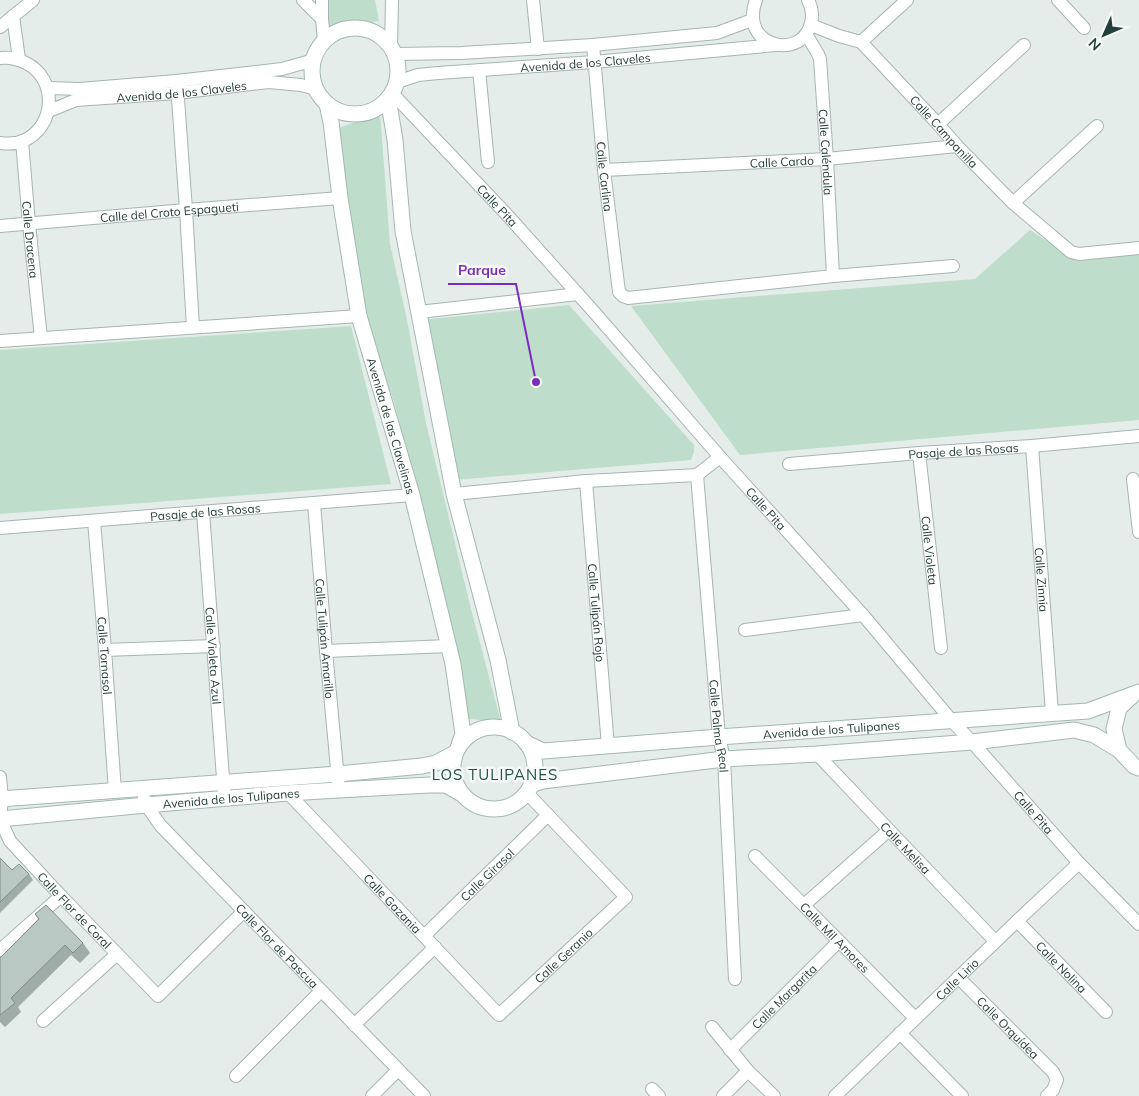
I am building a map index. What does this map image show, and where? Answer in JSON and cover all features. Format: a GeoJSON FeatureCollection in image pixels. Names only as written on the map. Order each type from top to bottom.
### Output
{"type":"FeatureCollection","features":[{"type":"Feature","properties":{"kind":"street"},"geometry":{"type":"LineString","coordinates":[[0,26],[33,0]]}},
{"type":"Feature","properties":{"kind":"street"},"geometry":{"type":"LineString","coordinates":[[303,0],[322,19]]}},
{"type":"Feature","properties":{"kind":"street"},"geometry":{"type":"LineString","coordinates":[[322,0],[324,40]]}},
{"type":"Feature","properties":{"kind":"street"},"geometry":{"type":"LineString","coordinates":[[392,0],[392,51]]}},
{"type":"Feature","properties":{"kind":"street"},"geometry":{"type":"LineString","coordinates":[[534,0],[538,49]]}},
{"type":"Feature","properties":{"kind":"street"},"geometry":{"type":"LineString","coordinates":[[756,0],[752,10],[752,20],[757,32],[766,40],[776,45]]}},
{"type":"Feature","properties":{"kind":"street"},"geometry":{"type":"LineString","coordinates":[[808,0],[813,14],[808,30],[861,42],[907,0]]}},
{"type":"Feature","properties":{"kind":"street"},"geometry":{"type":"LineString","coordinates":[[1058,0],[1084,28]]}},
{"type":"Feature","properties":{"kind":"street"},"geometry":{"type":"LineString","coordinates":[[13,16],[19,59]]}},
{"type":"Feature","properties":{"kind":"street","name":"Avenida de los Claveles"},"geometry":{"type":"LineString","coordinates":[[392,51],[461,53],[593,45],[718,33],[752,20]]}},
{"type":"Feature","properties":{"kind":"street"},"geometry":{"type":"LineString","coordinates":[[392,91],[378,108],[371,111],[356,114],[341,112],[327,104],[316,90],[312,74],[313,59],[324,40],[338,32],[354,28],[377,34],[384,39],[392,51],[398,68],[392,91],[394,140],[403,231],[454,494],[498,660],[512,732]]}},
{"type":"Feature","properties":{"kind":"street","name":"Avenida de los Claveles"},"geometry":{"type":"LineString","coordinates":[[392,91],[418,75],[787,45],[797,42],[808,30]]}},
{"type":"Feature","properties":{"kind":"street","name":"Calle Caléndula"},"geometry":{"type":"LineString","coordinates":[[808,30],[820,59],[833,276]]}},
{"type":"Feature","properties":{"kind":"street","name":"Calle Campanilla"},"geometry":{"type":"LineString","coordinates":[[861,42],[957,146],[1013,202],[1070,252],[1079,254],[1139,248]]}},
{"type":"Feature","properties":{"kind":"street","name":"Calle Carlina"},"geometry":{"type":"LineString","coordinates":[[593,45],[604,170],[619,292],[623,296],[628,298],[833,276]]}},
{"type":"Feature","properties":{"kind":"street"},"geometry":{"type":"LineString","coordinates":[[938,124],[1024,45]]}},
{"type":"Feature","properties":{"kind":"street"},"geometry":{"type":"LineString","coordinates":[[0,58],[19,59],[31,65],[41,75],[48,88],[50,99],[45,121],[32,136],[11,144],[0,144]]}},
{"type":"Feature","properties":{"kind":"street","name":"Avenida de los Claveles"},"geometry":{"type":"LineString","coordinates":[[48,111],[76,100],[177,87],[282,69],[313,59]]}},
{"type":"Feature","properties":{"kind":"street"},"geometry":{"type":"LineString","coordinates":[[479,70],[488,162]]}},
{"type":"Feature","properties":{"kind":"street","name":"Avenida de los Claveles"},"geometry":{"type":"LineString","coordinates":[[48,88],[177,87],[269,82],[301,85],[316,90]]}},
{"type":"Feature","properties":{"kind":"street"},"geometry":{"type":"LineString","coordinates":[[177,87],[193,327]]}},
{"type":"Feature","properties":{"kind":"street","name":"Calle Pita"},"geometry":{"type":"LineString","coordinates":[[392,91],[578,294],[1079,863],[1138,921]]}},
{"type":"Feature","properties":{"kind":"street","name":"Avenida de las Clavelinas"},"geometry":{"type":"LineString","coordinates":[[327,104],[359,316],[412,495],[454,664],[463,734],[457,749]]}},
{"type":"Feature","properties":{"kind":"street"},"geometry":{"type":"LineString","coordinates":[[1013,202],[1097,126]]}},
{"type":"Feature","properties":{"kind":"street","name":"Calle Dracena"},"geometry":{"type":"LineString","coordinates":[[22,141],[41,338]]}},
{"type":"Feature","properties":{"kind":"street","name":"Calle Cardo"},"geometry":{"type":"LineString","coordinates":[[604,170],[827,160],[957,146]]}},
{"type":"Feature","properties":{"kind":"street","name":"Calle del Croto Espagueti"},"geometry":{"type":"LineString","coordinates":[[0,226],[340,198]]}},
{"type":"Feature","properties":{"kind":"street"},"geometry":{"type":"LineString","coordinates":[[833,276],[953,266]]}},
{"type":"Feature","properties":{"kind":"street"},"geometry":{"type":"LineString","coordinates":[[418,312],[578,294]]}},
{"type":"Feature","properties":{"kind":"street"},"geometry":{"type":"LineString","coordinates":[[0,341],[359,316]]}},
{"type":"Feature","properties":{"kind":"street","name":"Pasaje de las Rosas"},"geometry":{"type":"LineString","coordinates":[[789,464],[1139,436]]}},
{"type":"Feature","properties":{"kind":"street","name":"Calle Zinnia"},"geometry":{"type":"LineString","coordinates":[[1032,446],[1052,713]]}},
{"type":"Feature","properties":{"kind":"street","name":"Calle Violeta"},"geometry":{"type":"LineString","coordinates":[[919,453],[941,648]]}},
{"type":"Feature","properties":{"kind":"street"},"geometry":{"type":"LineString","coordinates":[[454,494],[586,481],[697,475],[720,457]]}},
{"type":"Feature","properties":{"kind":"street","name":"Calle Palma Real"},"geometry":{"type":"LineString","coordinates":[[697,475],[719,737],[724,759],[735,979]]}},
{"type":"Feature","properties":{"kind":"street"},"geometry":{"type":"LineString","coordinates":[[1134,479],[1139,532]]}},
{"type":"Feature","properties":{"kind":"street","name":"Calle Tulipán Rojo"},"geometry":{"type":"LineString","coordinates":[[586,481],[608,746]]}},
{"type":"Feature","properties":{"kind":"street","name":"Pasaje de las Rosas"},"geometry":{"type":"LineString","coordinates":[[0,528],[412,495]]}},
{"type":"Feature","properties":{"kind":"street","name":"Calle Tulipán Amarillo"},"geometry":{"type":"LineString","coordinates":[[314,503],[339,790]]}},
{"type":"Feature","properties":{"kind":"street","name":"Calle Violeta Azul"},"geometry":{"type":"LineString","coordinates":[[204,512],[225,798]]}},
{"type":"Feature","properties":{"kind":"street","name":"Calle Tornasol"},"geometry":{"type":"LineString","coordinates":[[94,521],[115,791]]}},
{"type":"Feature","properties":{"kind":"street"},"geometry":{"type":"LineString","coordinates":[[745,630],[863,616]]}},
{"type":"Feature","properties":{"kind":"street"},"geometry":{"type":"LineString","coordinates":[[105,650],[214,646]]}},
{"type":"Feature","properties":{"kind":"street"},"geometry":{"type":"LineString","coordinates":[[326,651],[449,646]]}},
{"type":"Feature","properties":{"kind":"street","name":"Avenida de los Tulipanes"},"geometry":{"type":"LineString","coordinates":[[526,743],[543,751],[1088,711],[1137,692]]}},
{"type":"Feature","properties":{"kind":"street","name":"Avenida de los Tulipanes"},"geometry":{"type":"LineString","coordinates":[[1119,750],[1114,729],[1120,708],[1137,692]]}},
{"type":"Feature","properties":{"kind":"street"},"geometry":{"type":"LineString","coordinates":[[486,728],[503,728],[519,736],[526,743],[534,759],[535,767],[529,789],[521,799],[498,810],[481,808],[460,793],[453,778],[453,761],[457,749],[471,734],[486,728]]}},
{"type":"Feature","properties":{"kind":"street","name":"Avenida de los Tulipanes"},"geometry":{"type":"LineString","coordinates":[[529,789],[543,781],[724,759],[972,742],[1074,730],[1094,735],[1119,750],[1134,766],[1139,768]]}},
{"type":"Feature","properties":{"kind":"street","name":"Avenida de los Tulipanes"},"geometry":{"type":"LineString","coordinates":[[1,799],[422,766],[436,763],[457,749]]}},
{"type":"Feature","properties":{"kind":"street","name":"Calle Melisa"},"geometry":{"type":"LineString","coordinates":[[817,754],[996,941]]}},
{"type":"Feature","properties":{"kind":"street"},"geometry":{"type":"LineString","coordinates":[[0,777],[0,820]]}},
{"type":"Feature","properties":{"kind":"street","name":"Avenida de los Tulipanes"},"geometry":{"type":"LineString","coordinates":[[0,820],[225,798],[339,790],[446,785],[460,793]]}},
{"type":"Feature","properties":{"kind":"street","name":"Calle Flor de Pascua"},"geometry":{"type":"LineString","coordinates":[[143,789],[146,805],[161,826],[424,1096]]}},
{"type":"Feature","properties":{"kind":"street"},"geometry":{"type":"LineString","coordinates":[[529,789],[548,815]]}},
{"type":"Feature","properties":{"kind":"street","name":"Calle Gazania"},"geometry":{"type":"LineString","coordinates":[[288,793],[499,1014]]}},
{"type":"Feature","properties":{"kind":"street","name":"Calle Geranio"},"geometry":{"type":"LineString","coordinates":[[499,1014],[626,897],[548,815]]}},
{"type":"Feature","properties":{"kind":"street","name":"Calle Girasol"},"geometry":{"type":"LineString","coordinates":[[424,936],[548,815]]}},
{"type":"Feature","properties":{"kind":"street","name":"Calle Flor de Coral"},"geometry":{"type":"LineString","coordinates":[[0,820],[10,841],[158,996],[244,911]]}},
{"type":"Feature","properties":{"kind":"street"},"geometry":{"type":"LineString","coordinates":[[804,905],[889,830]]}},
{"type":"Feature","properties":{"kind":"street","name":"Calle Mil Amores"},"geometry":{"type":"LineString","coordinates":[[755,856],[915,1018]]}},
{"type":"Feature","properties":{"kind":"street","name":"Calle Lirio"},"geometry":{"type":"LineString","coordinates":[[834,1096],[1079,863]]}},
{"type":"Feature","properties":{"kind":"street"},"geometry":{"type":"LineString","coordinates":[[1,949],[61,896]]}},
{"type":"Feature","properties":{"kind":"street","name":"Calle Nolina"},"geometry":{"type":"LineString","coordinates":[[1017,921],[1106,1012]]}},
{"type":"Feature","properties":{"kind":"street","name":"Calle Margarita"},"geometry":{"type":"LineString","coordinates":[[730,1050],[838,942]]}},
{"type":"Feature","properties":{"kind":"street"},"geometry":{"type":"LineString","coordinates":[[354,1025],[434,947]]}},
{"type":"Feature","properties":{"kind":"street"},"geometry":{"type":"LineString","coordinates":[[42,1021],[117,954]]}},
{"type":"Feature","properties":{"kind":"street","name":"Calle Orquídea"},"geometry":{"type":"LineString","coordinates":[[958,977],[1052,1072],[1057,1080],[1053,1090],[1047,1096]]}},
{"type":"Feature","properties":{"kind":"street"},"geometry":{"type":"LineString","coordinates":[[236,1076],[321,991]]}},
{"type":"Feature","properties":{"kind":"street"},"geometry":{"type":"LineString","coordinates":[[712,1027],[748,1071],[774,1096]]}},
{"type":"Feature","properties":{"kind":"street"},"geometry":{"type":"LineString","coordinates":[[900,1033],[962,1096]]}},
{"type":"Feature","properties":{"kind":"street"},"geometry":{"type":"LineString","coordinates":[[372,1096],[398,1070]]}},
{"type":"Feature","properties":{"kind":"street"},"geometry":{"type":"LineString","coordinates":[[723,1096],[748,1071]]}},
{"type":"Feature","properties":{"kind":"green space"},"geometry":{"type":"Polygon","coordinates":[[[329,0],[375,0],[379,21],[326,27],[329,0]]]}},
{"type":"Feature","properties":{"kind":"green space"},"geometry":{"type":"Polygon","coordinates":[[[380,113],[390,244],[407,320],[426,423],[470,605],[501,722],[470,719],[466,724],[417,489],[394,402],[362,308],[336,129],[380,113]]]}},
{"type":"Feature","properties":{"kind":"green space"},"geometry":{"type":"Polygon","coordinates":[[[1030,230],[1077,261],[1139,254],[1139,420],[740,455],[631,306],[975,279],[1030,230]]]}},
{"type":"Feature","properties":{"kind":"green space"},"geometry":{"type":"Polygon","coordinates":[[[569,305],[694,445],[691,460],[455,480],[421,320],[569,305]]]}},
{"type":"Feature","properties":{"kind":"green space"},"geometry":{"type":"Polygon","coordinates":[[[351,326],[391,484],[0,514],[0,350],[351,326]]]}},
{"type":"Feature","properties":{"kind":"building"},"geometry":{"type":"Polygon","coordinates":[[[0,858],[12,870],[19,864],[29,874],[0,902],[0,858]]]}},
{"type":"Feature","properties":{"kind":"building"},"geometry":{"type":"Polygon","coordinates":[[[46,905],[83,943],[73,953],[65,945],[11,998],[15,1003],[0,1015],[0,958],[39,919],[35,914],[46,905]]]}},
{"type":"Feature","properties":{"kind":"place","name":"Parque"},"geometry":{"type":"Point","coordinates":[536,382]}},
{"type":"Feature","properties":{"kind":"district","name":"LOS TULIPANES"},"geometry":{"type":"Point","coordinates":[495,774]}}]}
